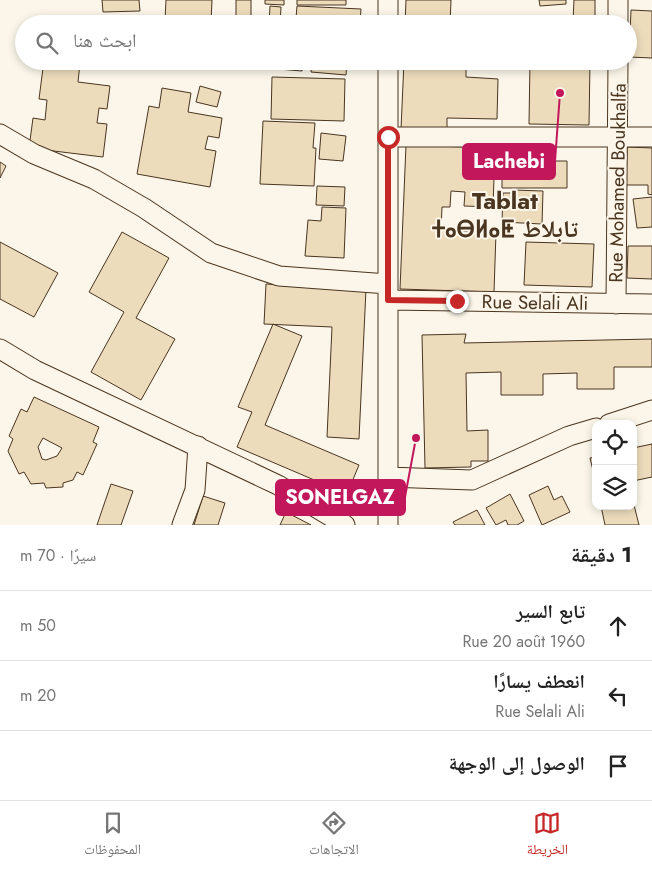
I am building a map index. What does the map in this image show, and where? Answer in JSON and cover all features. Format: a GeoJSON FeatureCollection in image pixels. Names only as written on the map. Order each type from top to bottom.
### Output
{"type":"FeatureCollection","features":[{"type":"Feature","properties":{"kind":"street"},"geometry":{"type":"LineString","coordinates":[[388,0],[388,15]]}},
{"type":"Feature","properties":{"kind":"street"},"geometry":{"type":"LineString","coordinates":[[618,0],[618,15]]}},
{"type":"Feature","properties":{"kind":"street"},"geometry":{"type":"LineString","coordinates":[[388,70],[388,525]]}},
{"type":"Feature","properties":{"kind":"street","name":"Rue Mohamed Boukhalfa"},"geometry":{"type":"LineString","coordinates":[[616,304],[618,70]]}},
{"type":"Feature","properties":{"kind":"street","name":"Rue Selali Ali"},"geometry":{"type":"LineString","coordinates":[[0,134],[34,154],[94,178],[144,208],[211,253],[279,276],[388,292],[616,304],[652,304]]}},
{"type":"Feature","properties":{"kind":"street"},"geometry":{"type":"LineString","coordinates":[[388,137],[652,138]]}},
{"type":"Feature","properties":{"kind":"street"},"geometry":{"type":"LineString","coordinates":[[0,349],[35,370],[278,485],[345,525]]}},
{"type":"Feature","properties":{"kind":"street"},"geometry":{"type":"LineString","coordinates":[[621,420],[652,410]]}},
{"type":"Feature","properties":{"kind":"street"},"geometry":{"type":"LineString","coordinates":[[388,477],[472,480],[569,436],[592,429]]}},
{"type":"Feature","properties":{"kind":"street"},"geometry":{"type":"LineString","coordinates":[[182,525],[195,490],[198,446]]}},
{"type":"Feature","properties":{"kind":"building"},"geometry":{"type":"Polygon","coordinates":[[[102,0],[139,0],[140,11],[103,12],[102,0]]]}},
{"type":"Feature","properties":{"kind":"building"},"geometry":{"type":"Polygon","coordinates":[[[166,0],[212,0],[211,15],[165,15],[166,0]]]}},
{"type":"Feature","properties":{"kind":"building"},"geometry":{"type":"Polygon","coordinates":[[[236,0],[251,0],[251,15],[236,15],[236,0]]]}},
{"type":"Feature","properties":{"kind":"building"},"geometry":{"type":"Polygon","coordinates":[[[265,0],[284,0],[284,5],[265,4],[265,0]]]}},
{"type":"Feature","properties":{"kind":"building"},"geometry":{"type":"Polygon","coordinates":[[[297,0],[346,0],[346,5],[297,5],[297,0]]]}},
{"type":"Feature","properties":{"kind":"building"},"geometry":{"type":"Polygon","coordinates":[[[406,0],[451,0],[450,15],[405,15],[406,0]]]}},
{"type":"Feature","properties":{"kind":"building"},"geometry":{"type":"Polygon","coordinates":[[[539,0],[566,0],[566,4],[540,6],[539,0]]]}},
{"type":"Feature","properties":{"kind":"building"},"geometry":{"type":"Polygon","coordinates":[[[574,0],[595,0],[595,15],[573,15],[574,0]]]}},
{"type":"Feature","properties":{"kind":"building"},"geometry":{"type":"Polygon","coordinates":[[[270,6],[281,7],[281,15],[270,15],[270,6]]]}},
{"type":"Feature","properties":{"kind":"building"},"geometry":{"type":"Polygon","coordinates":[[[297,6],[361,9],[361,15],[296,15],[297,6]]]}},
{"type":"Feature","properties":{"kind":"building"},"geometry":{"type":"Polygon","coordinates":[[[631,10],[652,11],[652,58],[637,57],[637,15],[631,15],[631,10]]]}},
{"type":"Feature","properties":{"kind":"building"},"geometry":{"type":"Polygon","coordinates":[[[43,70],[79,70],[78,82],[110,86],[107,109],[99,108],[97,123],[107,124],[103,157],[29,148],[33,118],[45,120],[47,100],[39,99],[43,70]]]}},
{"type":"Feature","properties":{"kind":"building"},"geometry":{"type":"Polygon","coordinates":[[[311,70],[346,70],[346,75],[311,72],[311,70]]]}},
{"type":"Feature","properties":{"kind":"building"},"geometry":{"type":"Polygon","coordinates":[[[404,70],[466,70],[466,77],[498,79],[497,119],[447,118],[447,131],[401,129],[404,70]]]}},
{"type":"Feature","properties":{"kind":"building"},"geometry":{"type":"Polygon","coordinates":[[[530,70],[590,70],[589,125],[529,124],[530,70]]]}},
{"type":"Feature","properties":{"kind":"building"},"geometry":{"type":"Polygon","coordinates":[[[272,77],[345,79],[344,121],[271,119],[272,77]]]}},
{"type":"Feature","properties":{"kind":"building"},"geometry":{"type":"Polygon","coordinates":[[[200,86],[221,92],[217,107],[196,102],[200,86]]]}},
{"type":"Feature","properties":{"kind":"building"},"geometry":{"type":"Polygon","coordinates":[[[162,88],[191,93],[188,112],[222,118],[219,138],[208,136],[205,149],[216,151],[210,187],[137,174],[149,106],[159,108],[162,88]]]}},
{"type":"Feature","properties":{"kind":"building"},"geometry":{"type":"Polygon","coordinates":[[[263,121],[315,123],[313,148],[316,148],[314,186],[260,184],[263,121]]]}},
{"type":"Feature","properties":{"kind":"building"},"geometry":{"type":"Polygon","coordinates":[[[321,133],[346,136],[343,161],[319,159],[321,133]]]}},
{"type":"Feature","properties":{"kind":"building"},"geometry":{"type":"Polygon","coordinates":[[[406,145],[495,148],[493,207],[464,206],[465,192],[451,191],[450,207],[442,207],[441,230],[496,233],[494,292],[400,289],[406,145]]]}},
{"type":"Feature","properties":{"kind":"building"},"geometry":{"type":"Polygon","coordinates":[[[502,147],[549,147],[549,161],[567,161],[567,188],[502,188],[502,147]]]}},
{"type":"Feature","properties":{"kind":"building"},"geometry":{"type":"Polygon","coordinates":[[[627,147],[652,148],[652,195],[648,194],[648,185],[626,185],[627,147]]]}},
{"type":"Feature","properties":{"kind":"building"},"geometry":{"type":"Polygon","coordinates":[[[0,162],[6,166],[0,178],[0,162]]]}},
{"type":"Feature","properties":{"kind":"building"},"geometry":{"type":"Polygon","coordinates":[[[317,186],[345,187],[344,206],[316,205],[317,186]]]}},
{"type":"Feature","properties":{"kind":"building"},"geometry":{"type":"Polygon","coordinates":[[[514,190],[543,191],[542,224],[502,222],[503,193],[514,193],[514,190]]]}},
{"type":"Feature","properties":{"kind":"building"},"geometry":{"type":"Polygon","coordinates":[[[652,197],[652,227],[637,228],[633,199],[652,197]]]}},
{"type":"Feature","properties":{"kind":"building"},"geometry":{"type":"Polygon","coordinates":[[[322,207],[346,208],[344,258],[305,256],[308,220],[321,221],[322,207]]]}},
{"type":"Feature","properties":{"kind":"building"},"geometry":{"type":"Polygon","coordinates":[[[122,232],[169,258],[136,318],[175,339],[141,400],[91,372],[124,312],[89,292],[122,232]]]}},
{"type":"Feature","properties":{"kind":"building"},"geometry":{"type":"Polygon","coordinates":[[[0,242],[58,273],[34,317],[0,299],[0,242]]]}},
{"type":"Feature","properties":{"kind":"building"},"geometry":{"type":"Polygon","coordinates":[[[526,242],[594,244],[592,287],[524,285],[526,242]]]}},
{"type":"Feature","properties":{"kind":"building"},"geometry":{"type":"Polygon","coordinates":[[[628,246],[652,246],[652,279],[627,278],[628,246]]]}},
{"type":"Feature","properties":{"kind":"building"},"geometry":{"type":"Polygon","coordinates":[[[266,284],[366,289],[359,439],[327,437],[332,327],[264,324],[266,284]]]}},
{"type":"Feature","properties":{"kind":"building"},"geometry":{"type":"Polygon","coordinates":[[[273,324],[302,336],[265,425],[359,465],[347,494],[237,447],[252,412],[238,407],[273,324]]]}},
{"type":"Feature","properties":{"kind":"building"},"geometry":{"type":"Polygon","coordinates":[[[466,334],[464,343],[652,339],[652,367],[614,367],[614,389],[577,389],[577,373],[543,374],[543,395],[501,395],[501,372],[466,373],[467,431],[488,430],[488,461],[471,461],[471,467],[425,468],[422,335],[466,334]]]}},
{"type":"Feature","properties":{"kind":"building"},"geometry":{"type":"Polygon","coordinates":[[[34,397],[99,427],[93,442],[97,444],[83,475],[77,472],[73,480],[63,483],[63,487],[46,488],[44,483],[31,484],[24,472],[19,474],[8,451],[13,439],[9,436],[21,409],[27,412],[34,397]],[[43,438],[38,447],[42,459],[46,460],[57,456],[62,448],[43,438]]]}},
{"type":"Feature","properties":{"kind":"building"},"geometry":{"type":"Polygon","coordinates":[[[652,444],[652,477],[637,480],[637,447],[652,444]]]}},
{"type":"Feature","properties":{"kind":"building"},"geometry":{"type":"Polygon","coordinates":[[[111,484],[133,491],[121,525],[97,525],[111,484]]]}},
{"type":"Feature","properties":{"kind":"building"},"geometry":{"type":"Polygon","coordinates":[[[548,486],[554,500],[562,496],[570,512],[542,525],[529,495],[548,486]]]}},
{"type":"Feature","properties":{"kind":"building"},"geometry":{"type":"Polygon","coordinates":[[[510,494],[524,521],[517,525],[508,525],[506,520],[496,525],[486,508],[510,494]]]}},
{"type":"Feature","properties":{"kind":"building"},"geometry":{"type":"Polygon","coordinates":[[[203,496],[225,503],[218,525],[194,525],[203,496]]]}},
{"type":"Feature","properties":{"kind":"building"},"geometry":{"type":"Polygon","coordinates":[[[477,510],[485,525],[455,525],[453,522],[477,510]]]}},
{"type":"Feature","properties":{"kind":"building"},"geometry":{"type":"Polygon","coordinates":[[[602,510],[635,510],[639,525],[605,525],[602,510]]]}},
{"type":"Feature","properties":{"kind":"building"},"geometry":{"type":"Polygon","coordinates":[[[286,512],[311,525],[280,525],[286,512]]]}},
{"type":"Feature","properties":{"kind":"place","name":"Lachebi"},"geometry":{"type":"Point","coordinates":[560,93]}},
{"type":"Feature","properties":{"kind":"place","name":"SONELGAZ"},"geometry":{"type":"Point","coordinates":[416,438]}},
{"type":"Feature","properties":{"kind":"district","name":"Tablat ⵜⴰⴱⵍⴰⵟ تابلاط"},"geometry":{"type":"Point","coordinates":[505,215]}},
{"type":"Feature","properties":{"kind":"route"},"geometry":{"type":"LineString","coordinates":[[388,137],[388,300],[457,301]]}}]}
